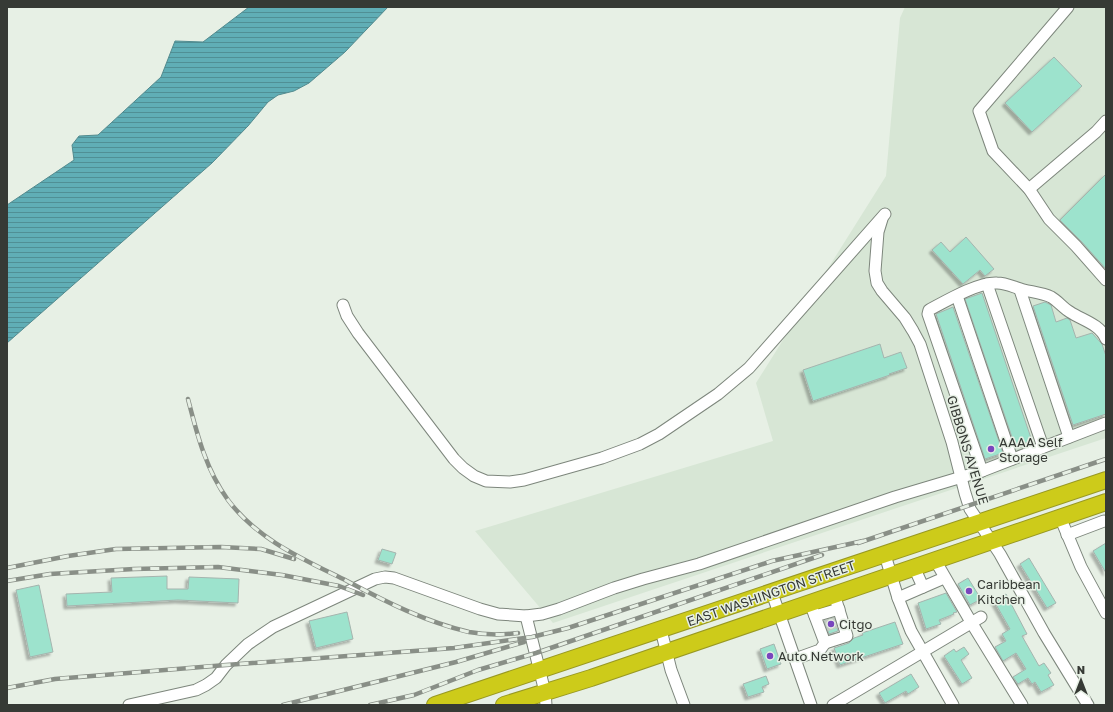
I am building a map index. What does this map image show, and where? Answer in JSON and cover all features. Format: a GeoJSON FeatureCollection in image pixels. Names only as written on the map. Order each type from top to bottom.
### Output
{"type":"FeatureCollection","features":[{"type":"Feature","properties":{"kind":"highway","name":"EAST WASHINGTON STREET"},"geometry":{"type":"LineString","coordinates":[[435,705],[979,524],[1106,480]]}},
{"type":"Feature","properties":{"kind":"highway","name":"EAST WASHINGTON STREET"},"geometry":{"type":"LineString","coordinates":[[504,705],[546,699],[666,652],[779,613],[813,609],[836,602],[891,575],[1106,502]]}},
{"type":"Feature","properties":{"kind":"street"},"geometry":{"type":"LineString","coordinates":[[1068,7],[979,111],[993,151],[1029,189],[1049,219],[1076,246],[1106,280]]}},
{"type":"Feature","properties":{"kind":"street"},"geometry":{"type":"LineString","coordinates":[[1029,189],[1096,132],[1106,121]]}},
{"type":"Feature","properties":{"kind":"street","name":"GIBBONS AVENUE"},"geometry":{"type":"LineString","coordinates":[[343,304],[347,316],[358,333],[454,459],[463,468],[474,476],[486,481],[510,482],[524,480],[602,458],[640,444],[659,434],[707,402],[749,368],[884,214],[878,232],[876,271],[877,283],[905,318],[914,331],[920,344],[952,442],[970,510],[1000,554],[1044,633],[1088,705]]}},
{"type":"Feature","properties":{"kind":"street"},"geometry":{"type":"LineString","coordinates":[[982,471],[928,314],[929,310],[957,296],[987,284],[1008,284],[1020,290],[1050,296],[1070,312],[1099,328],[1103,332],[1106,339]]}},
{"type":"Feature","properties":{"kind":"street"},"geometry":{"type":"LineString","coordinates":[[987,284],[1043,447]]}},
{"type":"Feature","properties":{"kind":"street"},"geometry":{"type":"LineString","coordinates":[[1020,290],[1069,437]]}},
{"type":"Feature","properties":{"kind":"street"},"geometry":{"type":"LineString","coordinates":[[957,296],[1012,459]]}},
{"type":"Feature","properties":{"kind":"street"},"geometry":{"type":"LineString","coordinates":[[129,705],[196,690],[206,685],[216,678],[226,665],[248,644],[263,633],[331,599],[376,579],[385,577],[394,578],[498,614],[526,616],[542,614],[614,588],[699,564],[895,497],[982,471],[1106,423]]}},
{"type":"Feature","properties":{"kind":"street"},"geometry":{"type":"LineString","coordinates":[[1060,517],[1081,567],[1106,613]]}},
{"type":"Feature","properties":{"kind":"street"},"geometry":{"type":"LineString","coordinates":[[1067,535],[1104,521]]}},
{"type":"Feature","properties":{"kind":"street"},"geometry":{"type":"LineString","coordinates":[[885,555],[898,598],[911,631],[953,705]]}},
{"type":"Feature","properties":{"kind":"street"},"geometry":{"type":"LineString","coordinates":[[935,560],[944,578],[976,620],[1022,705]]}},
{"type":"Feature","properties":{"kind":"street"},"geometry":{"type":"LineString","coordinates":[[914,567],[923,587]]}},
{"type":"Feature","properties":{"kind":"street"},"geometry":{"type":"LineString","coordinates":[[898,598],[944,578]]}},
{"type":"Feature","properties":{"kind":"street"},"geometry":{"type":"LineString","coordinates":[[772,593],[811,705]]}},
{"type":"Feature","properties":{"kind":"street"},"geometry":{"type":"LineString","coordinates":[[795,659],[820,650],[826,643],[847,636],[840,622],[836,602]]}},
{"type":"Feature","properties":{"kind":"street"},"geometry":{"type":"LineString","coordinates":[[813,609],[823,627],[826,643]]}},
{"type":"Feature","properties":{"kind":"street"},"geometry":{"type":"LineString","coordinates":[[526,616],[546,699]]}},
{"type":"Feature","properties":{"kind":"street"},"geometry":{"type":"LineString","coordinates":[[833,705],[921,651],[976,620]]}},
{"type":"Feature","properties":{"kind":"street"},"geometry":{"type":"LineString","coordinates":[[661,630],[671,670],[684,705]]}},
{"type":"Feature","properties":{"kind":"shaded area"},"geometry":{"type":"Polygon","coordinates":[[[905,7],[1106,7],[1106,438],[553,623],[475,531],[773,441],[756,383],[886,176],[900,18],[905,7]]]}},
{"type":"Feature","properties":{"kind":"water"},"geometry":{"type":"Polygon","coordinates":[[[249,7],[388,7],[345,52],[309,83],[294,91],[278,95],[268,102],[248,126],[212,163],[7,343],[7,205],[74,160],[72,145],[79,136],[98,135],[161,77],[175,41],[203,42],[249,7]]]}},
{"type":"Feature","properties":{"kind":"building"},"geometry":{"type":"Polygon","coordinates":[[[1054,57],[1082,86],[1032,132],[1005,103],[1054,57]]]}},
{"type":"Feature","properties":{"kind":"building"},"geometry":{"type":"Polygon","coordinates":[[[1106,174],[1106,269],[1060,220],[1106,174]]]}},
{"type":"Feature","properties":{"kind":"building"},"geometry":{"type":"Polygon","coordinates":[[[966,237],[994,269],[985,276],[980,270],[963,284],[932,250],[941,242],[950,252],[966,237]]]}},
{"type":"Feature","properties":{"kind":"building"},"geometry":{"type":"Polygon","coordinates":[[[982,293],[1032,441],[1015,446],[965,299],[982,293]]]}},
{"type":"Feature","properties":{"kind":"building"},"geometry":{"type":"Polygon","coordinates":[[[1045,302],[1051,305],[1056,322],[1067,318],[1070,320],[1076,338],[1092,333],[1102,344],[1106,356],[1106,414],[1073,425],[1033,306],[1045,302]]]}},
{"type":"Feature","properties":{"kind":"building"},"geometry":{"type":"Polygon","coordinates":[[[953,307],[1003,453],[985,459],[936,314],[953,307]]]}},
{"type":"Feature","properties":{"kind":"building"},"geometry":{"type":"Polygon","coordinates":[[[880,344],[884,358],[901,352],[907,368],[813,401],[803,370],[880,344]]]}},
{"type":"Feature","properties":{"kind":"building"},"geometry":{"type":"Polygon","coordinates":[[[1106,543],[1106,573],[1093,551],[1106,543]]]}},
{"type":"Feature","properties":{"kind":"building"},"geometry":{"type":"Polygon","coordinates":[[[382,549],[396,553],[392,564],[378,560],[382,549]]]}},
{"type":"Feature","properties":{"kind":"building"},"geometry":{"type":"Polygon","coordinates":[[[1029,558],[1056,603],[1047,608],[1020,564],[1029,558]]]}},
{"type":"Feature","properties":{"kind":"building"},"geometry":{"type":"Polygon","coordinates":[[[167,576],[167,589],[188,589],[189,577],[239,579],[238,603],[178,600],[67,606],[66,594],[112,592],[111,578],[167,576]]]}},
{"type":"Feature","properties":{"kind":"building"},"geometry":{"type":"Polygon","coordinates":[[[968,578],[981,599],[970,605],[958,584],[968,578]]]}},
{"type":"Feature","properties":{"kind":"building"},"geometry":{"type":"Polygon","coordinates":[[[39,585],[53,652],[30,657],[16,590],[39,585]]]}},
{"type":"Feature","properties":{"kind":"building"},"geometry":{"type":"Polygon","coordinates":[[[946,593],[957,612],[939,620],[941,624],[926,629],[918,603],[946,593]]]}},
{"type":"Feature","properties":{"kind":"building"},"geometry":{"type":"Polygon","coordinates":[[[1006,594],[1027,634],[1022,636],[1039,666],[1044,663],[1051,673],[1048,675],[1054,685],[1041,692],[1035,682],[1032,684],[1028,678],[1018,684],[1013,677],[1026,669],[1016,653],[1003,661],[995,647],[1006,641],[1002,634],[1010,629],[994,601],[1006,594]]]}},
{"type":"Feature","properties":{"kind":"building"},"geometry":{"type":"Polygon","coordinates":[[[347,612],[353,639],[316,648],[309,621],[347,612]]]}},
{"type":"Feature","properties":{"kind":"building"},"geometry":{"type":"Polygon","coordinates":[[[834,618],[838,631],[829,634],[824,621],[834,618]]]}},
{"type":"Feature","properties":{"kind":"building"},"geometry":{"type":"Polygon","coordinates":[[[895,622],[903,644],[840,665],[834,648],[849,643],[854,638],[863,635],[862,633],[895,622]]]}},
{"type":"Feature","properties":{"kind":"building","name":"Auto Network"},"geometry":{"type":"Polygon","coordinates":[[[774,644],[781,664],[767,669],[760,649],[774,644]]]}},
{"type":"Feature","properties":{"kind":"building"},"geometry":{"type":"Polygon","coordinates":[[[964,647],[969,654],[961,660],[972,678],[962,684],[944,656],[954,649],[956,652],[964,647]]]}},
{"type":"Feature","properties":{"kind":"building"},"geometry":{"type":"Polygon","coordinates":[[[911,674],[919,687],[908,694],[906,691],[885,703],[879,693],[911,674]]]}},
{"type":"Feature","properties":{"kind":"building"},"geometry":{"type":"Polygon","coordinates":[[[766,676],[769,684],[762,687],[764,692],[748,697],[743,684],[766,676]]]}},
{"type":"Feature","properties":{"kind":"tunnel"},"geometry":{"type":"LineString","coordinates":[[826,626],[837,622]]}},
{"type":"Feature","properties":{"kind":"railway"},"geometry":{"type":"LineString","coordinates":[[188,399],[203,451],[220,488],[240,514],[267,537],[314,565],[391,604],[437,623],[481,634],[518,633]]}},
{"type":"Feature","properties":{"kind":"railway"},"geometry":{"type":"LineString","coordinates":[[858,543],[1106,459]]}},
{"type":"Feature","properties":{"kind":"railway"},"geometry":{"type":"LineString","coordinates":[[7,688],[55,679],[454,648],[532,637],[568,628],[772,561],[863,541]]}},
{"type":"Feature","properties":{"kind":"railway"},"geometry":{"type":"LineString","coordinates":[[7,568],[68,556],[116,549],[221,547],[261,549],[294,559]]}},
{"type":"Feature","properties":{"kind":"railway"},"geometry":{"type":"LineString","coordinates":[[370,705],[414,695],[478,670],[536,653],[822,555]]}},
{"type":"Feature","properties":{"kind":"railway"},"geometry":{"type":"LineString","coordinates":[[7,581],[50,574],[134,569],[218,567],[282,575],[339,586],[363,595]]}},
{"type":"Feature","properties":{"kind":"railway"},"geometry":{"type":"LineString","coordinates":[[283,705],[456,662],[524,642]]}},
{"type":"Feature","properties":{"kind":"place","name":"AAAA Self Storage"},"geometry":{"type":"Point","coordinates":[991,449]}},
{"type":"Feature","properties":{"kind":"place","name":"Caribbean Kitchen"},"geometry":{"type":"Point","coordinates":[969,591]}},
{"type":"Feature","properties":{"kind":"place","name":"Citgo"},"geometry":{"type":"Point","coordinates":[831,624]}},
{"type":"Feature","properties":{"kind":"place","name":"Auto Network"},"geometry":{"type":"Point","coordinates":[770,656]}}]}
